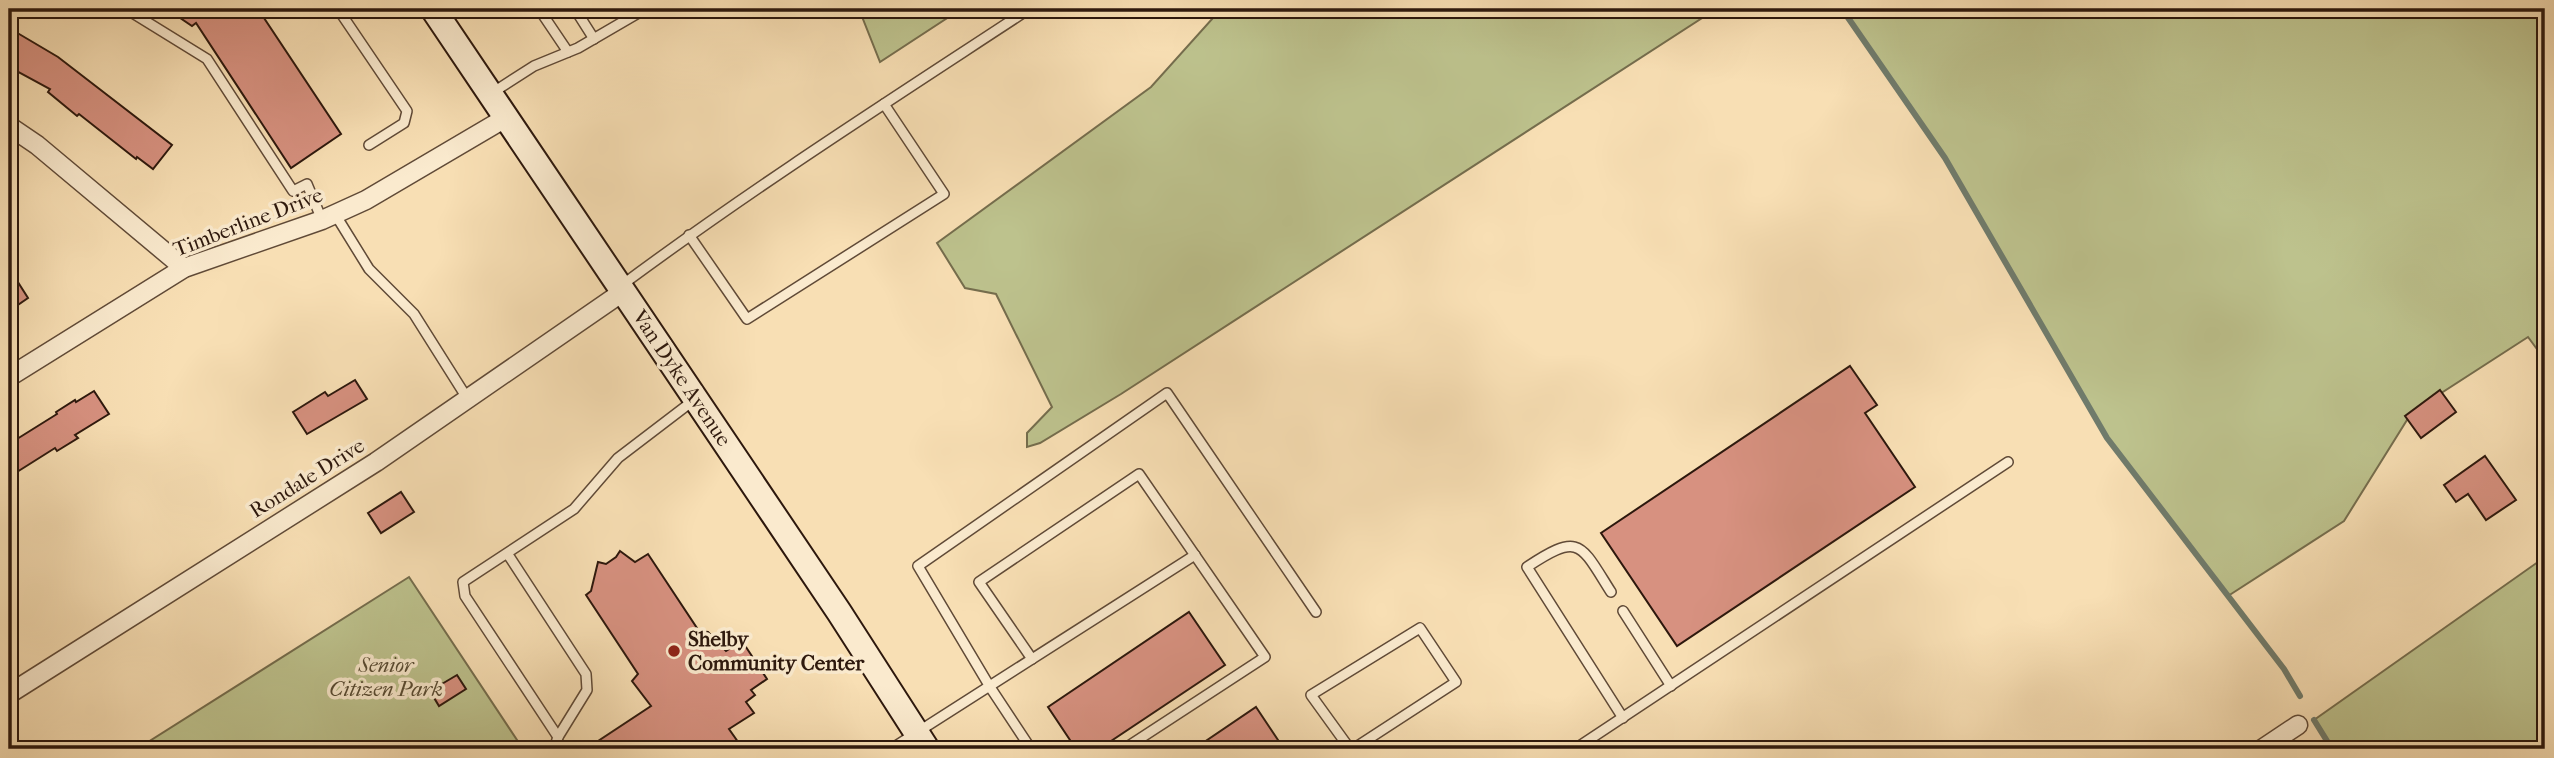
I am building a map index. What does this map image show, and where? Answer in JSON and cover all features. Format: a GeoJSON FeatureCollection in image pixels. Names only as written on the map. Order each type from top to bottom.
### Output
{"type":"FeatureCollection","features":[{"type":"Feature","properties":{"kind":"main road","name":"Van Dyke Avenue"},"geometry":{"type":"LineString","coordinates":[[433,9],[839,612],[921,741]]}},
{"type":"Feature","properties":{"kind":"street","name":"Timberline Drive"},"geometry":{"type":"LineString","coordinates":[[9,377],[184,268],[329,217],[405,179],[507,117]]}},
{"type":"Feature","properties":{"kind":"street"},"geometry":{"type":"LineString","coordinates":[[9,126],[37,145],[184,268]]}},
{"type":"Feature","properties":{"kind":"street","name":"Rondale Drive"},"geometry":{"type":"LineString","coordinates":[[9,694],[364,469],[622,288]]}},
{"type":"Feature","properties":{"kind":"street"},"geometry":{"type":"LineString","coordinates":[[2262,749],[2298,725]]}},
{"type":"Feature","properties":{"kind":"lane"},"geometry":{"type":"LineString","coordinates":[[126,9],[207,59],[293,191],[307,184],[369,269],[414,314],[467,398]]}},
{"type":"Feature","properties":{"kind":"lane"},"geometry":{"type":"LineString","coordinates":[[338,9],[407,111],[404,123],[369,145]]}},
{"type":"Feature","properties":{"kind":"lane"},"geometry":{"type":"LineString","coordinates":[[539,9],[568,52]]}},
{"type":"Feature","properties":{"kind":"lane"},"geometry":{"type":"LineString","coordinates":[[575,9],[594,39]]}},
{"type":"Feature","properties":{"kind":"lane"},"geometry":{"type":"LineString","coordinates":[[491,94],[534,66],[594,39],[645,9]]}},
{"type":"Feature","properties":{"kind":"lane"},"geometry":{"type":"LineString","coordinates":[[622,288],[689,235],[1029,9]]}},
{"type":"Feature","properties":{"kind":"lane"},"geometry":{"type":"LineString","coordinates":[[689,235],[747,319],[944,194],[884,104]]}},
{"type":"Feature","properties":{"kind":"lane"},"geometry":{"type":"LineString","coordinates":[[1031,749],[990,687],[918,566],[1167,393],[1316,612]]}},
{"type":"Feature","properties":{"kind":"lane"},"geometry":{"type":"LineString","coordinates":[[558,737],[465,596],[463,582],[574,509],[618,458],[696,399]]}},
{"type":"Feature","properties":{"kind":"lane"},"geometry":{"type":"LineString","coordinates":[[1575,749],[2008,462]]}},
{"type":"Feature","properties":{"kind":"lane"},"geometry":{"type":"LineString","coordinates":[[1032,659],[979,582],[1139,474],[1265,657],[1124,749]]}},
{"type":"Feature","properties":{"kind":"lane"},"geometry":{"type":"LineString","coordinates":[[1611,592],[1589,557],[1577,547],[1567,545],[1554,549],[1527,567],[1623,718]]}},
{"type":"Feature","properties":{"kind":"lane"},"geometry":{"type":"LineString","coordinates":[[507,553],[586,674],[587,690],[558,737],[554,749]]}},
{"type":"Feature","properties":{"kind":"lane"},"geometry":{"type":"LineString","coordinates":[[891,749],[921,741],[990,687],[1195,555]]}},
{"type":"Feature","properties":{"kind":"lane"},"geometry":{"type":"LineString","coordinates":[[1623,611],[1671,686]]}},
{"type":"Feature","properties":{"kind":"lane"},"geometry":{"type":"LineString","coordinates":[[1420,628],[1456,681],[1352,749],[1311,695],[1420,628]]}},
{"type":"Feature","properties":{"kind":"green space"},"geometry":{"type":"Polygon","coordinates":[[[859,9],[961,9],[880,62],[859,9]]]}},
{"type":"Feature","properties":{"kind":"green space"},"geometry":{"type":"Polygon","coordinates":[[[1221,9],[1716,9],[1121,394],[1040,443],[1027,447],[1027,433],[1052,407],[996,294],[965,288],[937,243],[1151,87],[1221,9]]]}},
{"type":"Feature","properties":{"kind":"green space"},"geometry":{"type":"Polygon","coordinates":[[[1842,9],[2545,9],[2545,360],[2528,337],[2412,412],[2344,521],[2228,596],[2107,438],[1945,158],[1842,9]]]}},
{"type":"Feature","properties":{"kind":"green space"},"geometry":{"type":"Polygon","coordinates":[[[2545,557],[2545,749],[2332,749],[2314,720],[2545,557]]]}},
{"type":"Feature","properties":{"kind":"green space","name":"Senior Citizen Park"},"geometry":{"type":"Polygon","coordinates":[[[409,577],[523,749],[137,749],[409,577]]]}},
{"type":"Feature","properties":{"kind":"building"},"geometry":{"type":"Polygon","coordinates":[[[167,9],[258,9],[341,134],[291,168],[196,23],[192,26],[167,9]]]}},
{"type":"Feature","properties":{"kind":"building"},"geometry":{"type":"Polygon","coordinates":[[[9,28],[58,57],[172,145],[153,169],[137,157],[136,159],[79,114],[77,116],[48,92],[50,89],[9,67],[9,28]]]}},
{"type":"Feature","properties":{"kind":"building"},"geometry":{"type":"Polygon","coordinates":[[[9,268],[28,298],[9,311],[9,268]]]}},
{"type":"Feature","properties":{"kind":"building"},"geometry":{"type":"Polygon","coordinates":[[[1850,366],[1877,405],[1865,413],[1915,487],[1677,646],[1601,533],[1850,366]]]}},
{"type":"Feature","properties":{"kind":"building"},"geometry":{"type":"Polygon","coordinates":[[[355,380],[367,399],[307,434],[293,412],[325,392],[328,396],[355,380]]]}},
{"type":"Feature","properties":{"kind":"building"},"geometry":{"type":"Polygon","coordinates":[[[2440,390],[2456,412],[2421,438],[2405,416],[2440,390]]]}},
{"type":"Feature","properties":{"kind":"building"},"geometry":{"type":"Polygon","coordinates":[[[94,391],[109,414],[75,435],[78,438],[57,451],[55,448],[9,477],[9,444],[75,400],[76,402],[94,391]]]}},
{"type":"Feature","properties":{"kind":"building"},"geometry":{"type":"Polygon","coordinates":[[[2485,456],[2516,500],[2486,520],[2468,494],[2456,502],[2444,485],[2485,456]]]}},
{"type":"Feature","properties":{"kind":"building"},"geometry":{"type":"Polygon","coordinates":[[[401,492],[414,512],[381,533],[368,513],[401,492]]]}},
{"type":"Feature","properties":{"kind":"building","name":"Shelby Community Center"},"geometry":{"type":"Polygon","coordinates":[[[620,551],[635,562],[648,554],[699,631],[708,632],[726,651],[742,641],[767,679],[751,690],[755,695],[746,702],[754,713],[729,729],[743,749],[586,749],[651,706],[632,681],[638,674],[586,595],[591,591],[598,562],[606,564],[620,551]]]}},
{"type":"Feature","properties":{"kind":"building"},"geometry":{"type":"Polygon","coordinates":[[[1189,612],[1225,665],[1099,749],[1076,749],[1048,707],[1189,612]]]}},
{"type":"Feature","properties":{"kind":"building"},"geometry":{"type":"Polygon","coordinates":[[[457,675],[466,689],[439,706],[430,691],[457,675]]]}},
{"type":"Feature","properties":{"kind":"building"},"geometry":{"type":"Polygon","coordinates":[[[1256,707],[1284,749],[1194,749],[1256,707]]]}},
{"type":"Feature","properties":{"kind":"waterway"},"geometry":{"type":"LineString","coordinates":[[1842,9],[1945,158],[2107,438],[2284,669],[2300,696]]}},
{"type":"Feature","properties":{"kind":"waterway"},"geometry":{"type":"LineString","coordinates":[[2314,720],[2332,749]]}},
{"type":"Feature","properties":{"kind":"place","name":"Shelby Community Center"},"geometry":{"type":"Point","coordinates":[674,651]}}]}
